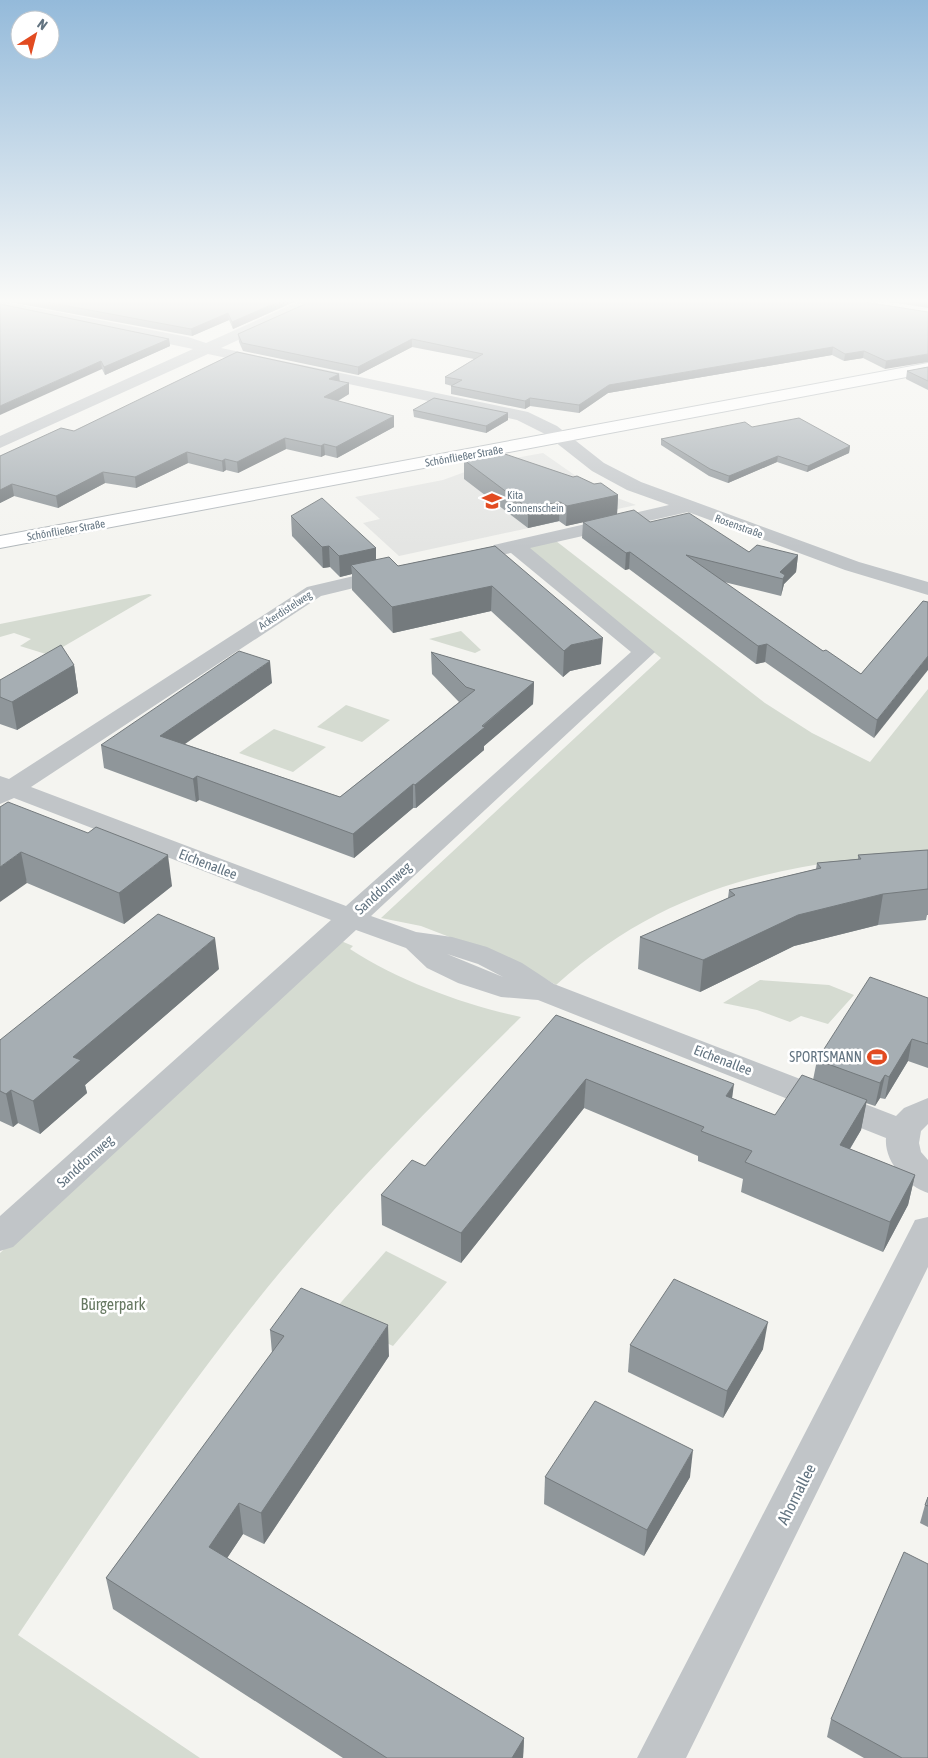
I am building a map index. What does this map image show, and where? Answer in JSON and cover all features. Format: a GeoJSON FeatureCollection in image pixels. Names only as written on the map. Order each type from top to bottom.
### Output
{"type":"FeatureCollection","features":[{"type":"Feature","properties":{"kind":"main road","name":"Schönfließer Straße"},"geometry":{"type":"LineString","coordinates":[[0,542],[848,383]]}},
{"type":"Feature","properties":{"kind":"street"},"geometry":{"type":"LineString","coordinates":[[0,443],[131,383]]}},
{"type":"Feature","properties":{"kind":"street","name":"Rosenstraße"},"geometry":{"type":"LineString","coordinates":[[364,383],[534,420],[562,437],[598,466],[634,486],[852,566],[928,589]]}},
{"type":"Feature","properties":{"kind":"street"},"geometry":{"type":"LineString","coordinates":[[486,552],[687,507]]}},
{"type":"Feature","properties":{"kind":"street","name":"Sanddornweg"},"geometry":{"type":"LineString","coordinates":[[0,1237],[644,652],[515,546]]}},
{"type":"Feature","properties":{"kind":"street","name":"Ackerdistelweg"},"geometry":{"type":"LineString","coordinates":[[4,790],[314,591],[410,569]]}},
{"type":"Feature","properties":{"kind":"street","name":"Eichenallee"},"geometry":{"type":"LineString","coordinates":[[4,790],[416,942],[437,961],[469,976],[501,988],[543,991],[902,1131]]}},
{"type":"Feature","properties":{"kind":"street"},"geometry":{"type":"LineString","coordinates":[[928,1108],[914,1115],[902,1131],[902,1147],[911,1164],[928,1180]]}},
{"type":"Feature","properties":{"kind":"street","name":"Ahornallee"},"geometry":{"type":"LineString","coordinates":[[661,1758],[798,1491],[928,1230]]}},
{"type":"Feature","properties":{"kind":"shaded area","name":"Kita Sonnenschein"},"geometry":{"type":"Polygon","coordinates":[[[543,453],[596,490],[636,505],[399,556],[363,523],[380,519],[355,497],[443,480],[492,462],[543,453]]]}},
{"type":"Feature","properties":{"kind":"green space"},"geometry":{"type":"Polygon","coordinates":[[[556,541],[765,703],[812,733],[870,762],[928,689],[928,853],[825,863],[776,872],[730,885],[685,902],[641,923],[598,951],[556,985],[520,964],[421,926],[381,918],[661,658],[525,548],[556,541]]]}},
{"type":"Feature","properties":{"kind":"green space"},"geometry":{"type":"Polygon","coordinates":[[[149,594],[152,595],[49,655],[20,646],[31,639],[14,633],[0,637],[0,624],[149,594]]]}},
{"type":"Feature","properties":{"kind":"green space"},"geometry":{"type":"Polygon","coordinates":[[[461,631],[481,650],[475,653],[429,639],[461,631]]]}},
{"type":"Feature","properties":{"kind":"green space"},"geometry":{"type":"Polygon","coordinates":[[[346,705],[390,720],[362,742],[317,727],[346,705]]]}},
{"type":"Feature","properties":{"kind":"green space"},"geometry":{"type":"Polygon","coordinates":[[[274,729],[326,747],[293,772],[239,753],[274,729]]]}},
{"type":"Feature","properties":{"kind":"green space","name":"Bürgerpark"},"geometry":{"type":"Polygon","coordinates":[[[341,941],[353,946],[350,949],[370,961],[411,982],[477,1006],[521,1017],[382,1158],[282,1269],[160,1428],[18,1635],[200,1758],[0,1758],[0,1253],[341,941]]]}},
{"type":"Feature","properties":{"kind":"green space"},"geometry":{"type":"Polygon","coordinates":[[[760,980],[829,985],[854,995],[828,1024],[801,1016],[790,1022],[757,1010],[723,1003],[760,980]]]}},
{"type":"Feature","properties":{"kind":"green space"},"geometry":{"type":"Polygon","coordinates":[[[386,1251],[447,1282],[393,1346],[329,1316],[386,1251]]]}},
{"type":"Feature","properties":{"kind":"building"},"geometry":{"type":"Polygon","coordinates":[[[0,383],[52,383],[0,406],[0,383]]]}},
{"type":"Feature","properties":{"kind":"building"},"geometry":{"type":"Polygon","coordinates":[[[173,383],[349,383],[324,397],[394,416],[336,447],[324,444],[321,446],[285,438],[237,462],[225,459],[222,461],[187,452],[135,477],[103,472],[56,496],[12,484],[0,490],[0,456],[61,428],[74,431],[173,383]]]}},
{"type":"Feature","properties":{"kind":"building"},"geometry":{"type":"Polygon","coordinates":[[[456,383],[621,383],[609,385],[579,405],[530,398],[525,401],[451,386],[456,383]]]}},
{"type":"Feature","properties":{"kind":"building"},"geometry":{"type":"Polygon","coordinates":[[[434,398],[508,413],[486,426],[413,410],[434,398]]]}},
{"type":"Feature","properties":{"kind":"building"},"geometry":{"type":"Polygon","coordinates":[[[799,418],[850,446],[808,466],[778,456],[729,476],[710,469],[661,439],[745,422],[752,427],[799,418]]]}},
{"type":"Feature","properties":{"kind":"building"},"geometry":{"type":"Polygon","coordinates":[[[502,453],[573,477],[577,476],[594,484],[601,483],[618,495],[567,506],[560,502],[528,508],[464,460],[502,453]]]}},
{"type":"Feature","properties":{"kind":"building"},"geometry":{"type":"Polygon","coordinates":[[[322,498],[376,548],[339,556],[329,546],[322,547],[291,516],[322,498]]]}},
{"type":"Feature","properties":{"kind":"building"},"geometry":{"type":"Polygon","coordinates":[[[634,510],[650,522],[689,513],[749,552],[757,545],[798,555],[780,572],[785,575],[783,579],[686,555],[823,651],[826,650],[861,674],[923,601],[928,602],[928,656],[877,720],[767,644],[758,646],[630,552],[626,553],[583,522],[634,510]]]}},
{"type":"Feature","properties":{"kind":"building"},"geometry":{"type":"Polygon","coordinates":[[[495,546],[603,638],[571,645],[564,651],[492,586],[392,607],[351,565],[389,557],[398,566],[495,546]]]}},
{"type":"Feature","properties":{"kind":"building"},"geometry":{"type":"Polygon","coordinates":[[[61,645],[74,665],[12,702],[0,697],[0,680],[61,645]]]}},
{"type":"Feature","properties":{"kind":"building"},"geometry":{"type":"Polygon","coordinates":[[[239,651],[270,661],[160,736],[340,797],[475,690],[466,687],[431,652],[534,682],[482,726],[485,727],[353,834],[197,776],[193,779],[101,745],[239,651]]]}},
{"type":"Feature","properties":{"kind":"building"},"geometry":{"type":"Polygon","coordinates":[[[8,802],[88,833],[96,827],[168,855],[119,893],[21,852],[0,867],[0,807],[8,802]]]}},
{"type":"Feature","properties":{"kind":"building"},"geometry":{"type":"Polygon","coordinates":[[[928,850],[928,889],[883,894],[798,915],[703,960],[640,937],[735,895],[729,890],[821,868],[817,863],[861,859],[858,855],[928,850]]]}},
{"type":"Feature","properties":{"kind":"building"},"geometry":{"type":"Polygon","coordinates":[[[158,914],[215,938],[73,1057],[81,1060],[33,1101],[11,1090],[6,1094],[0,1091],[0,1040],[158,914]]]}},
{"type":"Feature","properties":{"kind":"building"},"geometry":{"type":"Polygon","coordinates":[[[870,977],[928,998],[928,1044],[912,1039],[889,1077],[885,1075],[880,1083],[817,1060],[870,977]]]}},
{"type":"Feature","properties":{"kind":"building"},"geometry":{"type":"Polygon","coordinates":[[[556,1015],[734,1084],[726,1096],[775,1115],[802,1075],[867,1100],[840,1145],[915,1175],[890,1222],[745,1162],[752,1151],[701,1131],[704,1127],[586,1079],[461,1233],[381,1195],[412,1160],[425,1166],[556,1015]]]}},
{"type":"Feature","properties":{"kind":"building"},"geometry":{"type":"Polygon","coordinates":[[[674,1279],[768,1322],[727,1391],[630,1345],[674,1279]]]}},
{"type":"Feature","properties":{"kind":"building"},"geometry":{"type":"Polygon","coordinates":[[[301,1288],[388,1325],[261,1513],[239,1503],[209,1547],[524,1738],[512,1758],[387,1758],[106,1578],[284,1336],[270,1330],[301,1288]]]}},
{"type":"Feature","properties":{"kind":"building"},"geometry":{"type":"Polygon","coordinates":[[[595,1401],[693,1450],[647,1530],[545,1477],[595,1401]]]}},
{"type":"Feature","properties":{"kind":"building"},"geometry":{"type":"Polygon","coordinates":[[[904,1552],[928,1564],[928,1758],[902,1758],[831,1719],[904,1552]]]}},
{"type":"Feature","properties":{"kind":"place","name":"Kita Sonnenschein"},"geometry":{"type":"Point","coordinates":[492,501]}},
{"type":"Feature","properties":{"kind":"place","name":"SPORTSMANN"},"geometry":{"type":"Point","coordinates":[877,1057]}}]}
